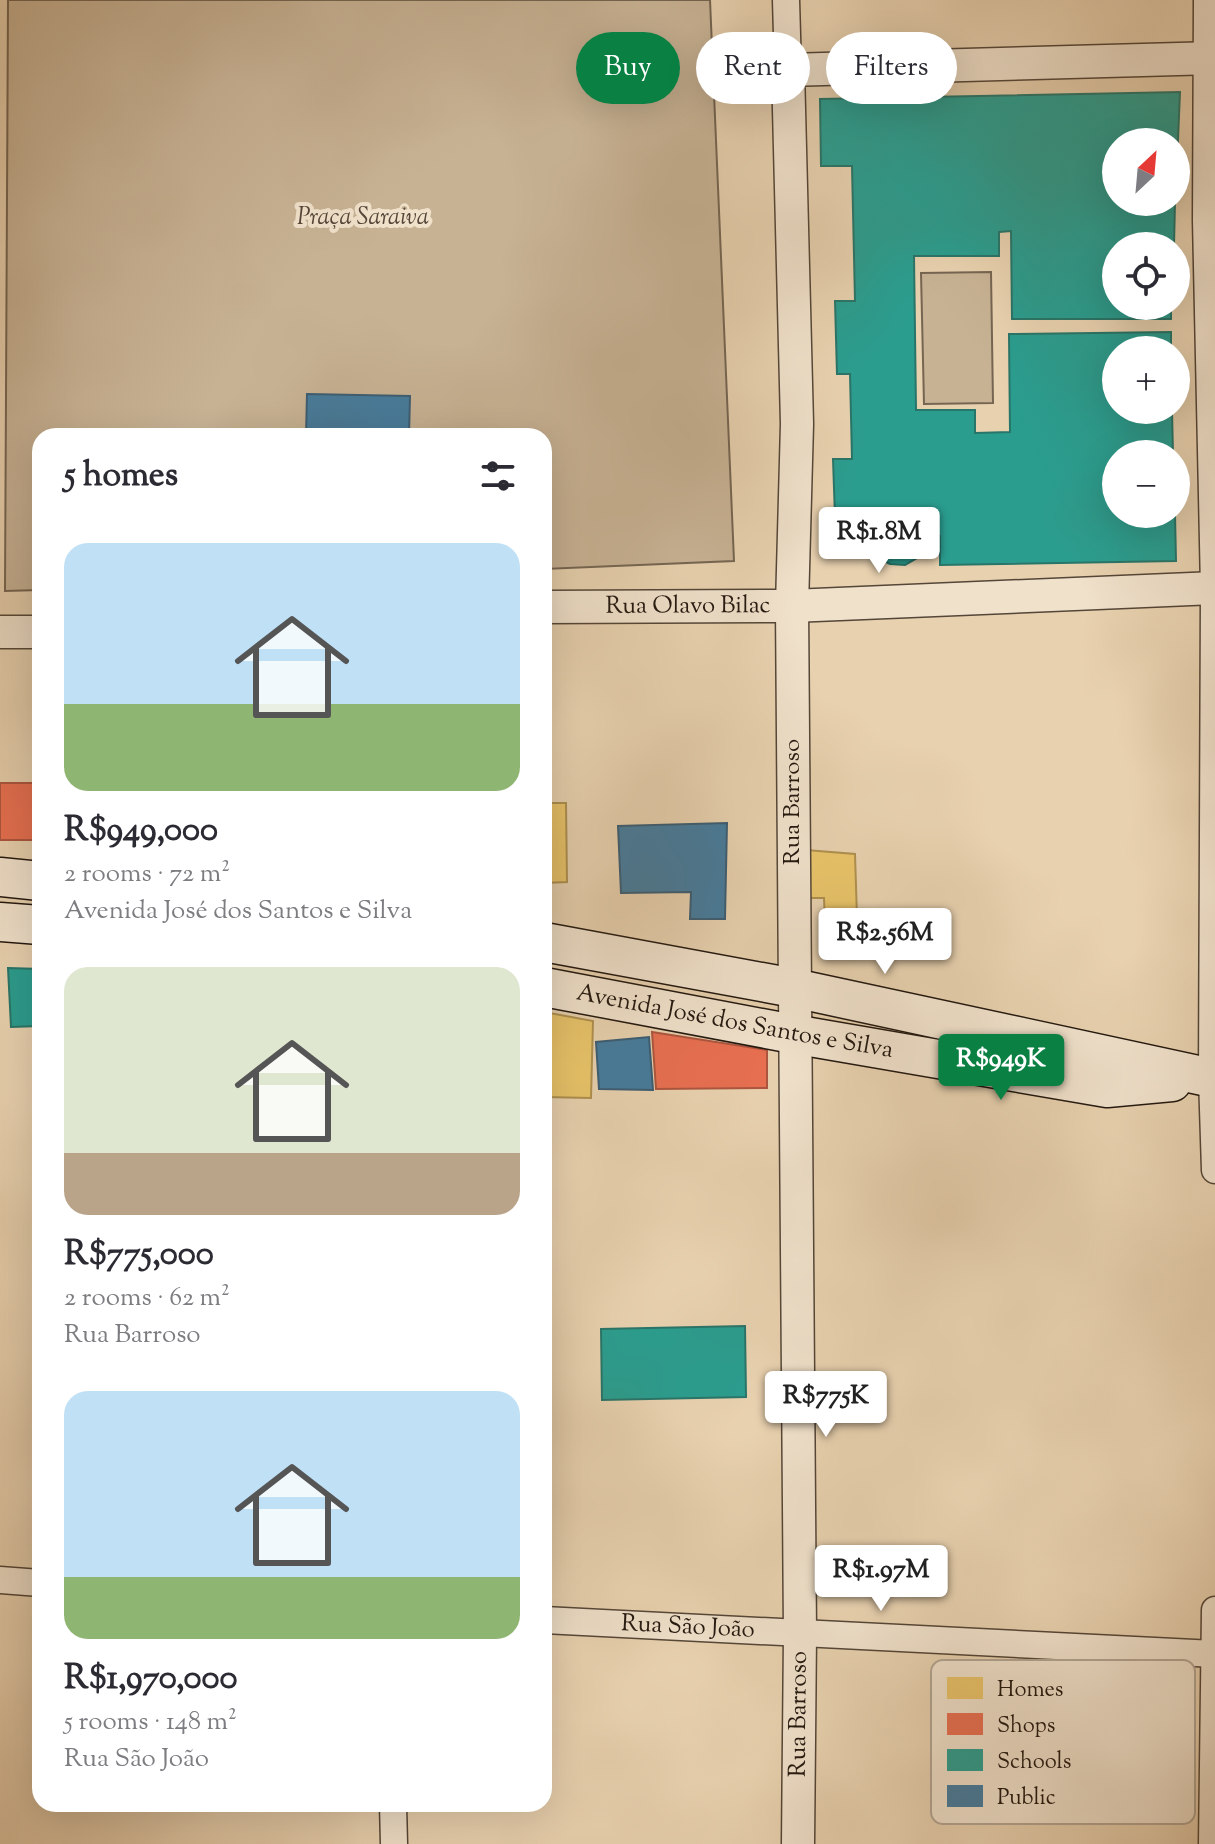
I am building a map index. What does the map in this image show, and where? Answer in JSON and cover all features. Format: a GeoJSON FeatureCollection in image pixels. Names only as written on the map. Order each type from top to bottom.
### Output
{"type":"FeatureCollection","features":[{"type":"Feature","properties":{"kind":"main road"},"geometry":{"type":"LineString","coordinates":[[0,877],[32,880]]}},
{"type":"Feature","properties":{"kind":"main road"},"geometry":{"type":"LineString","coordinates":[[0,922],[32,924]]}},
{"type":"Feature","properties":{"kind":"main road","name":"Avenida José dos Santos e Silva"},"geometry":{"type":"LineString","coordinates":[[552,943],[794,988],[1214,1078]]}},
{"type":"Feature","properties":{"kind":"main road","name":"Avenida José dos Santos e Silva"},"geometry":{"type":"LineString","coordinates":[[552,989],[1107,1088],[1214,1078]]}},
{"type":"Feature","properties":{"kind":"street","name":"Rua Barroso"},"geometry":{"type":"LineString","coordinates":[[786,0],[787,32]]}},
{"type":"Feature","properties":{"kind":"street"},"geometry":{"type":"LineString","coordinates":[[1207,0],[1212,58],[1206,220],[1214,588],[1215,1170]]}},
{"type":"Feature","properties":{"kind":"street"},"geometry":{"type":"LineString","coordinates":[[810,69],[1212,58]]}},
{"type":"Feature","properties":{"kind":"street","name":"Rua Barroso"},"geometry":{"type":"LineString","coordinates":[[789,104],[797,424],[792,606],[800,1634],[798,1844]]}},
{"type":"Feature","properties":{"kind":"street","name":"Rua Olavo Bilac"},"geometry":{"type":"LineString","coordinates":[[552,607],[792,606],[1214,588]]}},
{"type":"Feature","properties":{"kind":"street"},"geometry":{"type":"LineString","coordinates":[[0,632],[32,632]]}},
{"type":"Feature","properties":{"kind":"street"},"geometry":{"type":"LineString","coordinates":[[0,1580],[32,1582]]}},
{"type":"Feature","properties":{"kind":"street"},"geometry":{"type":"LineString","coordinates":[[1212,1844],[1215,1610]]}},
{"type":"Feature","properties":{"kind":"street","name":"Rua São João"},"geometry":{"type":"LineString","coordinates":[[552,1620],[1214,1654]]}},
{"type":"Feature","properties":{"kind":"street"},"geometry":{"type":"LineString","coordinates":[[393,1812],[394,1844]]}},
{"type":"Feature","properties":{"kind":"green space","name":"Praça Saraiva"},"geometry":{"type":"Polygon","coordinates":[[[8,0],[710,0],[711,32],[696,32],[696,104],[714,104],[734,561],[552,569],[552,428],[32,428],[32,590],[5,591],[8,0]]]}},
{"type":"Feature","properties":{"kind":"green space"},"geometry":{"type":"Polygon","coordinates":[[[991,272],[993,403],[924,404],[921,273],[991,272]]]}},
{"type":"Feature","properties":{"kind":"building: Homes"},"geometry":{"type":"Polygon","coordinates":[[[552,803],[566,803],[567,882],[552,883],[552,803]]]}},
{"type":"Feature","properties":{"kind":"building: Homes"},"geometry":{"type":"Polygon","coordinates":[[[806,850],[855,854],[858,950],[826,949],[824,898],[807,898],[806,850]]]}},
{"type":"Feature","properties":{"kind":"building: Homes"},"geometry":{"type":"Polygon","coordinates":[[[552,1013],[593,1021],[591,1098],[552,1097],[552,1013]]]}},
{"type":"Feature","properties":{"kind":"building: Shops"},"geometry":{"type":"Polygon","coordinates":[[[0,783],[32,783],[32,840],[0,840],[0,783]]]}},
{"type":"Feature","properties":{"kind":"building: Shops"},"geometry":{"type":"Polygon","coordinates":[[[652,1032],[767,1050],[767,1088],[656,1089],[652,1032]]]}},
{"type":"Feature","properties":{"kind":"building: Schools"},"geometry":{"type":"Polygon","coordinates":[[[1180,92],[1178,128],[1102,128],[1102,216],[1175,216],[1174,232],[1102,232],[1102,319],[1012,319],[1011,231],[999,232],[999,256],[914,256],[916,410],[975,410],[975,433],[1010,432],[1009,334],[1171,332],[1171,336],[1102,336],[1102,424],[1172,424],[1173,440],[1102,440],[1102,528],[1175,528],[1176,561],[940,565],[940,536],[925,537],[917,558],[905,565],[890,564],[864,552],[835,517],[833,459],[852,459],[850,374],[837,374],[835,301],[855,301],[852,166],[821,166],[820,99],[826,99],[826,104],[957,104],[957,96],[1180,92]]]}},
{"type":"Feature","properties":{"kind":"building: Schools"},"geometry":{"type":"Polygon","coordinates":[[[8,968],[32,969],[32,1026],[11,1027],[8,968]]]}},
{"type":"Feature","properties":{"kind":"building: Schools"},"geometry":{"type":"Polygon","coordinates":[[[745,1326],[746,1397],[602,1400],[601,1329],[745,1326]]]}},
{"type":"Feature","properties":{"kind":"building: Public"},"geometry":{"type":"Polygon","coordinates":[[[307,394],[410,396],[409,428],[306,428],[307,394]]]}},
{"type":"Feature","properties":{"kind":"building: Public"},"geometry":{"type":"Polygon","coordinates":[[[727,823],[725,919],[690,919],[691,892],[621,893],[618,826],[727,823]]]}},
{"type":"Feature","properties":{"kind":"building: Public"},"geometry":{"type":"Polygon","coordinates":[[[649,1037],[653,1090],[599,1089],[596,1042],[649,1037]]]}}]}
